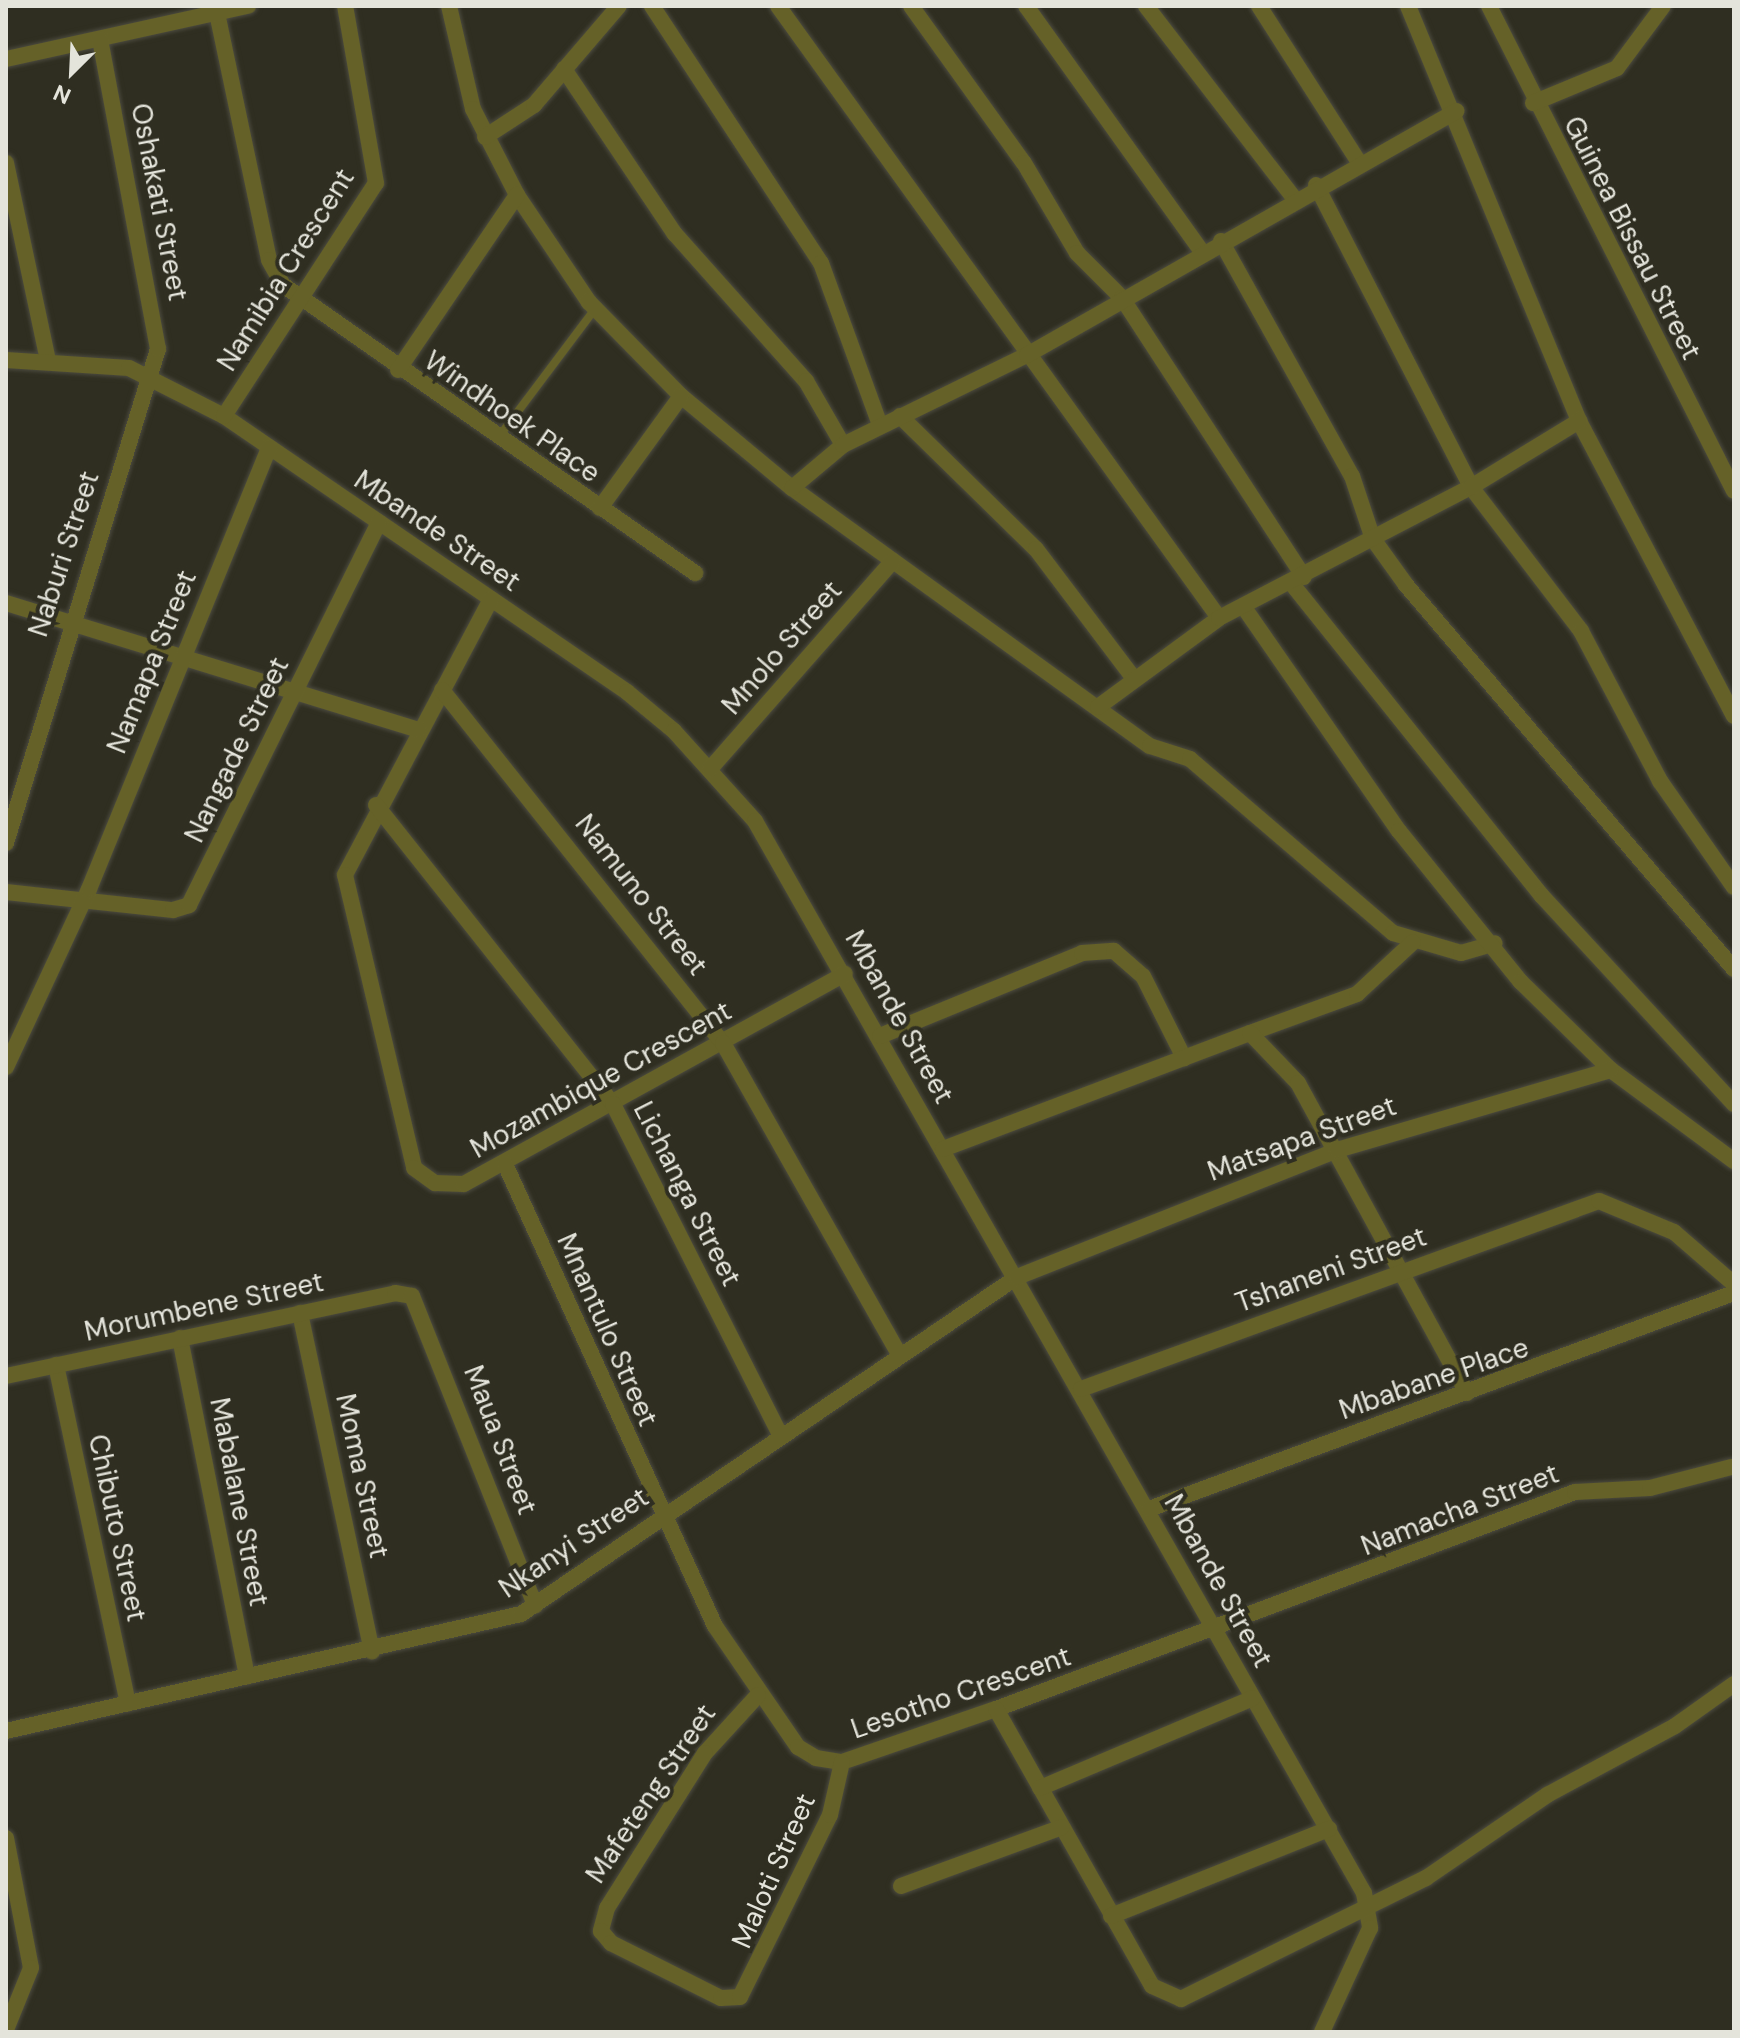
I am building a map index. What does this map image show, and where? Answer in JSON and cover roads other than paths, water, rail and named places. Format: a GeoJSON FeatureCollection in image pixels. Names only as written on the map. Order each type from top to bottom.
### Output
{"type":"FeatureCollection","features":[{"type":"Feature","properties":{"kind":"street"},"geometry":{"type":"LineString","coordinates":[[6,59],[248,6]]}},
{"type":"Feature","properties":{"kind":"street","name":"Namibia Crescent"},"geometry":{"type":"LineString","coordinates":[[224,416],[376,183],[345,6]]}},
{"type":"Feature","properties":{"kind":"street"},"geometry":{"type":"LineString","coordinates":[[449,6],[485,137],[517,195],[595,309],[681,396],[792,488],[1150,746],[1190,759],[1374,919],[1413,942],[1471,953],[1495,943]]}},
{"type":"Feature","properties":{"kind":"street"},"geometry":{"type":"LineString","coordinates":[[652,6],[821,263],[880,425]]}},
{"type":"Feature","properties":{"kind":"street"},"geometry":{"type":"LineString","coordinates":[[778,6],[1219,618]]}},
{"type":"Feature","properties":{"kind":"street"},"geometry":{"type":"LineString","coordinates":[[911,6],[1024,163],[1077,253],[1122,298],[1298,580],[1542,896],[1734,1104]]}},
{"type":"Feature","properties":{"kind":"street"},"geometry":{"type":"LineString","coordinates":[[1026,6],[1202,252]]}},
{"type":"Feature","properties":{"kind":"street"},"geometry":{"type":"LineString","coordinates":[[1146,6],[1294,198]]}},
{"type":"Feature","properties":{"kind":"street"},"geometry":{"type":"LineString","coordinates":[[1259,6],[1358,161]]}},
{"type":"Feature","properties":{"kind":"street"},"geometry":{"type":"LineString","coordinates":[[1408,6],[1456,111],[1579,421],[1734,716]]}},
{"type":"Feature","properties":{"kind":"street","name":"Guinea Bissau Street"},"geometry":{"type":"LineString","coordinates":[[1489,6],[1533,103],[1734,491]]}},
{"type":"Feature","properties":{"kind":"street"},"geometry":{"type":"LineString","coordinates":[[1533,103],[1617,68],[1663,6]]}},
{"type":"Feature","properties":{"kind":"street"},"geometry":{"type":"LineString","coordinates":[[485,137],[528,110],[611,9]]}},
{"type":"Feature","properties":{"kind":"street","name":"Windhoek Place"},"geometry":{"type":"LineString","coordinates":[[217,13],[269,260],[300,303],[695,573]]}},
{"type":"Feature","properties":{"kind":"street","name":"Oshakati Street"},"geometry":{"type":"LineString","coordinates":[[100,39],[157,323],[149,375]]}},
{"type":"Feature","properties":{"kind":"street"},"geometry":{"type":"LineString","coordinates":[[564,69],[675,234],[806,381],[843,445]]}},
{"type":"Feature","properties":{"kind":"street"},"geometry":{"type":"LineString","coordinates":[[792,488],[843,445],[1027,355],[1358,161],[1456,111]]}},
{"type":"Feature","properties":{"kind":"street"},"geometry":{"type":"LineString","coordinates":[[6,163],[48,361]]}},
{"type":"Feature","properties":{"kind":"street"},"geometry":{"type":"LineString","coordinates":[[1316,185],[1471,487],[1581,631],[1660,781],[1734,887]]}},
{"type":"Feature","properties":{"kind":"street"},"geometry":{"type":"LineString","coordinates":[[398,370],[517,195]]}},
{"type":"Feature","properties":{"kind":"street"},"geometry":{"type":"LineString","coordinates":[[1221,241],[1352,476],[1373,539],[1734,969]]}},
{"type":"Feature","properties":{"kind":"street","name":"Mbande Street"},"geometry":{"type":"LineString","coordinates":[[6,360],[48,361],[149,375],[224,416],[644,705],[710,769],[775,850],[1329,1829],[1370,1908]]}},
{"type":"Feature","properties":{"kind":"street","name":"Naburi Street"},"geometry":{"type":"LineString","coordinates":[[6,843],[69,621],[149,375]]}},
{"type":"Feature","properties":{"kind":"street"},"geometry":{"type":"LineString","coordinates":[[600,508],[681,396]]}},
{"type":"Feature","properties":{"kind":"street"},"geometry":{"type":"LineString","coordinates":[[900,416],[1036,549],[1132,676]]}},
{"type":"Feature","properties":{"kind":"street"},"geometry":{"type":"LineString","coordinates":[[1098,707],[1132,676],[1219,618],[1298,580],[1471,487],[1579,421]]}},
{"type":"Feature","properties":{"kind":"street","name":"Namapa Street"},"geometry":{"type":"LineString","coordinates":[[6,1067],[86,897],[180,656],[269,447]]}},
{"type":"Feature","properties":{"kind":"street","name":"Nangade Street"},"geometry":{"type":"LineString","coordinates":[[6,892],[86,897],[173,910],[189,905],[379,523]]}},
{"type":"Feature","properties":{"kind":"street","name":"Mnolo Street"},"geometry":{"type":"LineString","coordinates":[[710,769],[893,561]]}},
{"type":"Feature","properties":{"kind":"street","name":"Mozambique Crescent"},"geometry":{"type":"LineString","coordinates":[[491,599],[376,805],[345,875],[405,1150],[435,1183],[464,1184],[505,1164],[845,974]]}},
{"type":"Feature","properties":{"kind":"street"},"geometry":{"type":"LineString","coordinates":[[6,603],[419,730]]}},
{"type":"Feature","properties":{"kind":"street"},"geometry":{"type":"LineString","coordinates":[[1243,606],[1399,831],[1495,943],[1521,982],[1611,1070],[1734,1161]]}},
{"type":"Feature","properties":{"kind":"street","name":"Namuno Street"},"geometry":{"type":"LineString","coordinates":[[442,690],[723,1043],[899,1354]]}},
{"type":"Feature","properties":{"kind":"street","name":"Lichanga Street"},"geometry":{"type":"LineString","coordinates":[[376,805],[613,1104],[779,1433]]}},
{"type":"Feature","properties":{"kind":"street"},"geometry":{"type":"LineString","coordinates":[[943,1149],[1357,994],[1413,942]]}},
{"type":"Feature","properties":{"kind":"street"},"geometry":{"type":"LineString","coordinates":[[880,1036],[1082,953],[1114,951],[1143,976],[1184,1058]]}},
{"type":"Feature","properties":{"kind":"street"},"geometry":{"type":"LineString","coordinates":[[1250,1033],[1298,1083],[1404,1272],[1467,1393]]}},
{"type":"Feature","properties":{"kind":"street","name":"Matsapa Street"},"geometry":{"type":"LineString","coordinates":[[1017,1277],[1337,1150],[1611,1070]]}},
{"type":"Feature","properties":{"kind":"street","name":"Mnantulo Street"},"geometry":{"type":"LineString","coordinates":[[505,1164],[663,1516]]}},
{"type":"Feature","properties":{"kind":"street","name":"Tshaneni Street"},"geometry":{"type":"LineString","coordinates":[[1081,1389],[1599,1201],[1674,1232],[1734,1284]]}},
{"type":"Feature","properties":{"kind":"street","name":"Nkanyi Street"},"geometry":{"type":"LineString","coordinates":[[6,1731],[504,1620],[535,1605],[779,1433],[1017,1277]]}},
{"type":"Feature","properties":{"kind":"street","name":"Mbabane Place"},"geometry":{"type":"LineString","coordinates":[[1149,1509],[1734,1293]]}},
{"type":"Feature","properties":{"kind":"street","name":"Morumbene Street"},"geometry":{"type":"LineString","coordinates":[[6,1376],[300,1313],[412,1296]]}},
{"type":"Feature","properties":{"kind":"street","name":"Maua Street"},"geometry":{"type":"LineString","coordinates":[[412,1296],[535,1605]]}},
{"type":"Feature","properties":{"kind":"street","name":"Moma Street"},"geometry":{"type":"LineString","coordinates":[[300,1313],[372,1651]]}},
{"type":"Feature","properties":{"kind":"street","name":"Mabalane Street"},"geometry":{"type":"LineString","coordinates":[[180,1338],[247,1676]]}},
{"type":"Feature","properties":{"kind":"street","name":"Chibuto Street"},"geometry":{"type":"LineString","coordinates":[[56,1365],[128,1703]]}},
{"type":"Feature","properties":{"kind":"street","name":"Namacha Street"},"geometry":{"type":"LineString","coordinates":[[1214,1630],[1575,1492],[1650,1488],[1733,1468]]}},
{"type":"Feature","properties":{"kind":"street","name":"Lesotho Crescent"},"geometry":{"type":"LineString","coordinates":[[663,1516],[715,1626],[758,1695],[798,1747],[842,1762],[1214,1630]]}},
{"type":"Feature","properties":{"kind":"street"},"geometry":{"type":"LineString","coordinates":[[996,1709],[1152,1986],[1181,1999],[1370,1908],[1734,1684]]}},
{"type":"Feature","properties":{"kind":"street","name":"Mafeteng Street"},"geometry":{"type":"LineString","coordinates":[[740,1997],[721,1998],[611,1943],[601,1931],[607,1908],[705,1753],[758,1695]]}},
{"type":"Feature","properties":{"kind":"street"},"geometry":{"type":"LineString","coordinates":[[1040,1788],[1253,1698]]}},
{"type":"Feature","properties":{"kind":"street","name":"Maloti Street"},"geometry":{"type":"LineString","coordinates":[[740,1997],[830,1815],[842,1762]]}},
{"type":"Feature","properties":{"kind":"street"},"geometry":{"type":"LineString","coordinates":[[901,1886],[1062,1827]]}},
{"type":"Feature","properties":{"kind":"street"},"geometry":{"type":"LineString","coordinates":[[1111,1916],[1329,1829]]}},
{"type":"Feature","properties":{"kind":"street"},"geometry":{"type":"LineString","coordinates":[[6,1838],[31,1968],[6,2030]]}},
{"type":"Feature","properties":{"kind":"street"},"geometry":{"type":"LineString","coordinates":[[1322,2032],[1370,1928],[1370,1908]]}},
{"type":"Feature","properties":{"kind":"lane"},"geometry":{"type":"LineString","coordinates":[[497,438],[595,309]]}}]}
